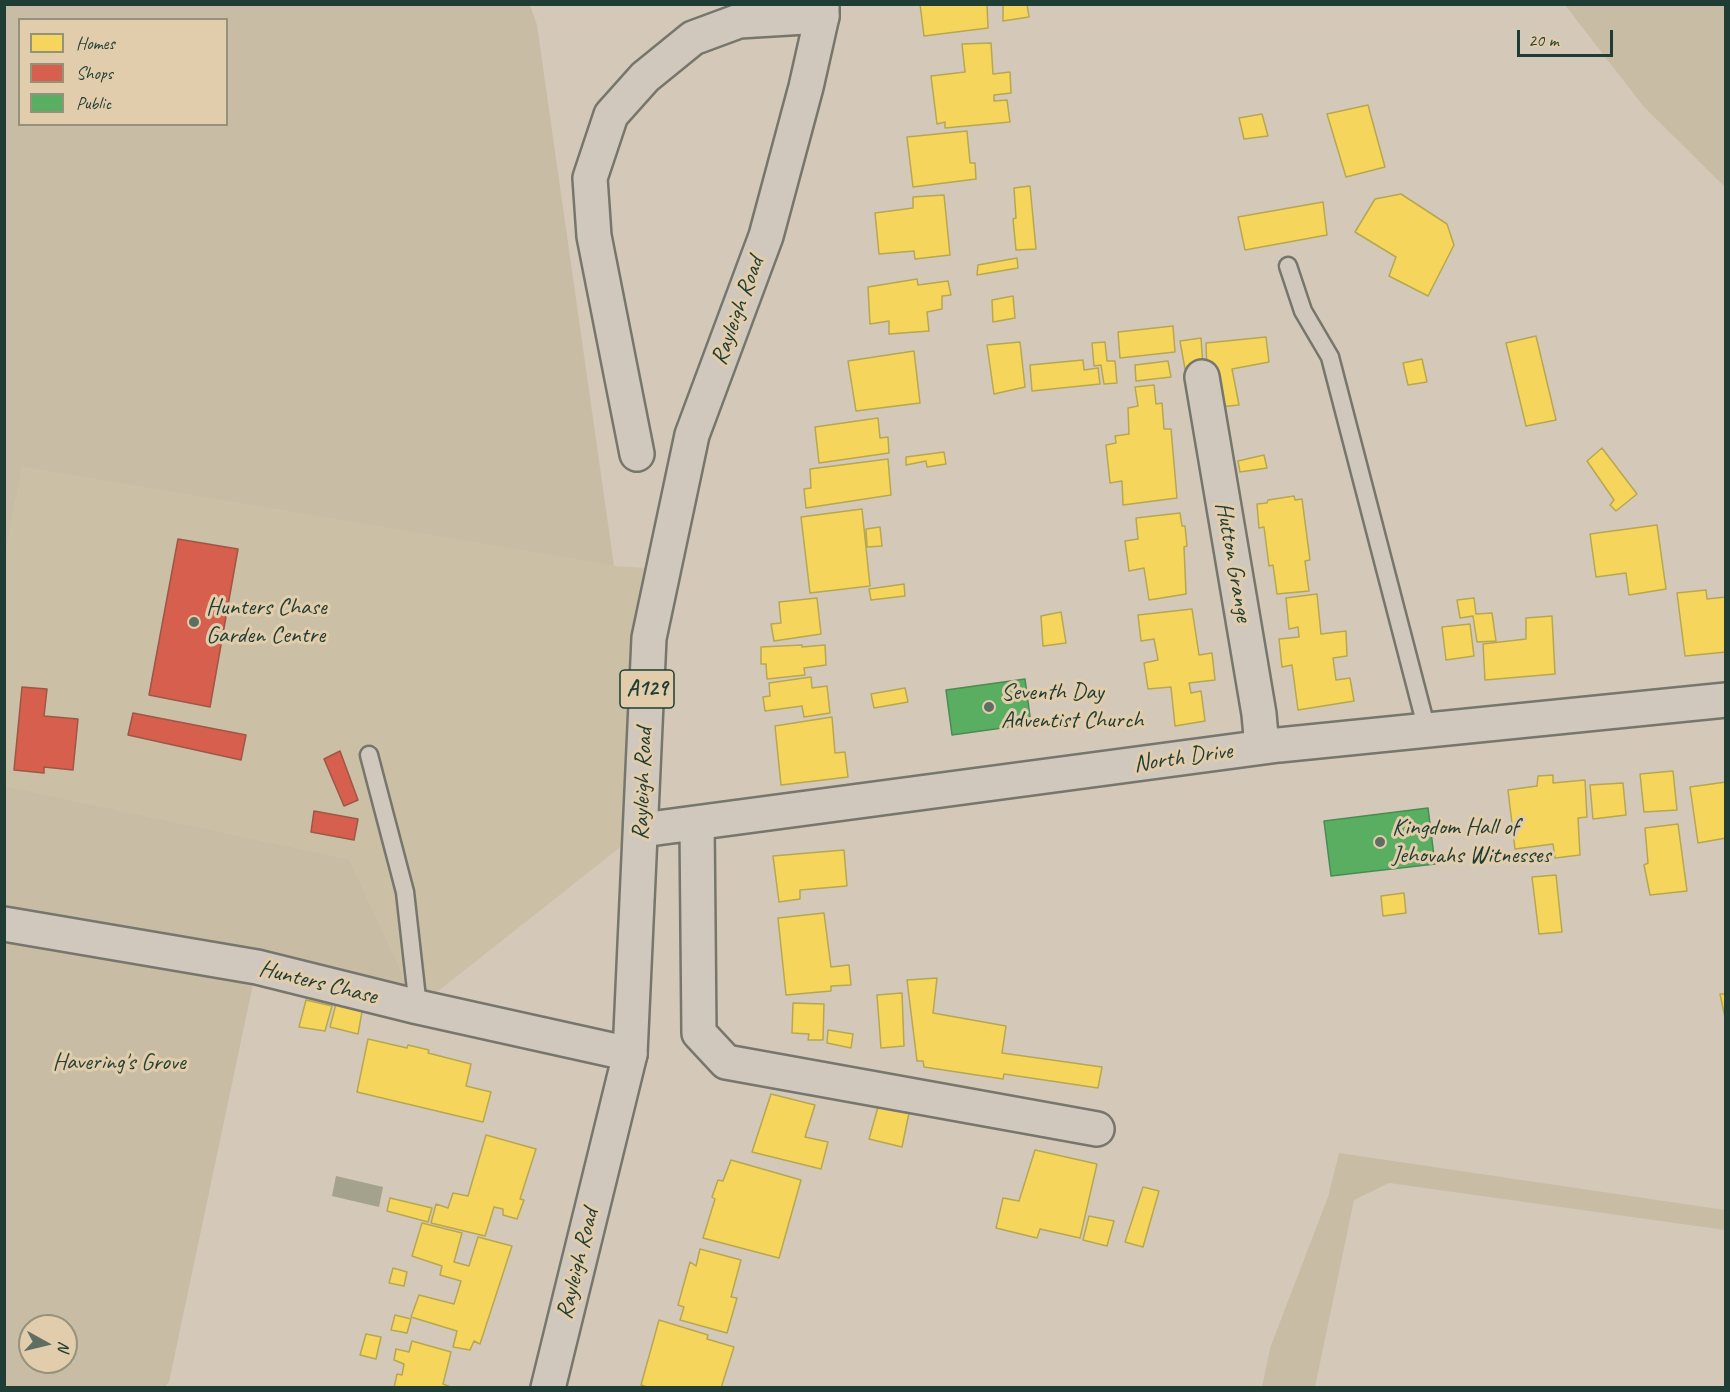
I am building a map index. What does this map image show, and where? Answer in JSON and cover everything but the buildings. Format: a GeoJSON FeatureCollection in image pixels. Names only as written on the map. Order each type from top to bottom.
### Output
{"type":"FeatureCollection","features":[{"type":"Feature","properties":{"kind":"street","name":"Rayleigh Road"},"geometry":{"type":"LineString","coordinates":[[548,1388],[630,1054],[649,638],[692,435],[766,236],[807,87],[822,10],[738,21],[693,38],[645,77],[611,115],[591,178],[594,236],[638,454]]}},
{"type":"Feature","properties":{"kind":"street","name":"Hutton Grange"},"geometry":{"type":"LineString","coordinates":[[1202,377],[1259,714],[1262,747]]}},
{"type":"Feature","properties":{"kind":"street","name":"North Drive"},"geometry":{"type":"LineString","coordinates":[[642,830],[1262,747],[1725,700]]}},
{"type":"Feature","properties":{"kind":"street"},"geometry":{"type":"LineString","coordinates":[[697,823],[699,1033],[726,1062],[1096,1129]]}},
{"type":"Feature","properties":{"kind":"street","name":"Hunters Chase"},"geometry":{"type":"LineString","coordinates":[[4,924],[257,967],[418,1007],[630,1054]]}},
{"type":"Feature","properties":{"kind":"lane"},"geometry":{"type":"LineString","coordinates":[[1288,266],[1303,311],[1330,357],[1427,730]]}},
{"type":"Feature","properties":{"kind":"lane"},"geometry":{"type":"LineString","coordinates":[[369,755],[405,892],[418,1007]]}},
{"type":"Feature","properties":{"kind":"shaded area"},"geometry":{"type":"Polygon","coordinates":[[[22,467],[614,566],[664,569],[642,830],[418,1007],[349,859],[5,786],[5,557],[22,467]]]}},
{"type":"Feature","properties":{"kind":"shaded area"},"geometry":{"type":"Polygon","coordinates":[[[336,1176],[383,1187],[379,1207],[332,1196],[336,1176]]]}},
{"type":"Feature","properties":{"kind":"green space"},"geometry":{"type":"Polygon","coordinates":[[[5,4],[530,5],[537,25],[614,566],[22,467],[5,557],[5,4]]]}},
{"type":"Feature","properties":{"kind":"green space"},"geometry":{"type":"Polygon","coordinates":[[[1565,5],[1725,5],[1725,187],[1644,107],[1565,5]]]}},
{"type":"Feature","properties":{"kind":"green space","name":"Havering's Grove"},"geometry":{"type":"Polygon","coordinates":[[[5,786],[349,859],[418,1007],[256,970],[169,1382],[165,1387],[5,1387],[5,786]]]}},
{"type":"Feature","properties":{"kind":"green space"},"geometry":{"type":"Polygon","coordinates":[[[1339,1153],[1725,1210],[1725,1230],[1389,1183],[1354,1200],[1315,1387],[1262,1387],[1270,1348],[1328,1197],[1339,1153]]]}},
{"type":"Feature","properties":{"kind":"place","name":"Hunters Chase Garden Centre"},"geometry":{"type":"Point","coordinates":[194,622]}},
{"type":"Feature","properties":{"kind":"place","name":"Seventh Day Adventist Church"},"geometry":{"type":"Point","coordinates":[989,707]}},
{"type":"Feature","properties":{"kind":"place","name":"Kingdom Hall of Jehovahs Witnesses"},"geometry":{"type":"Point","coordinates":[1380,842]}}]}
